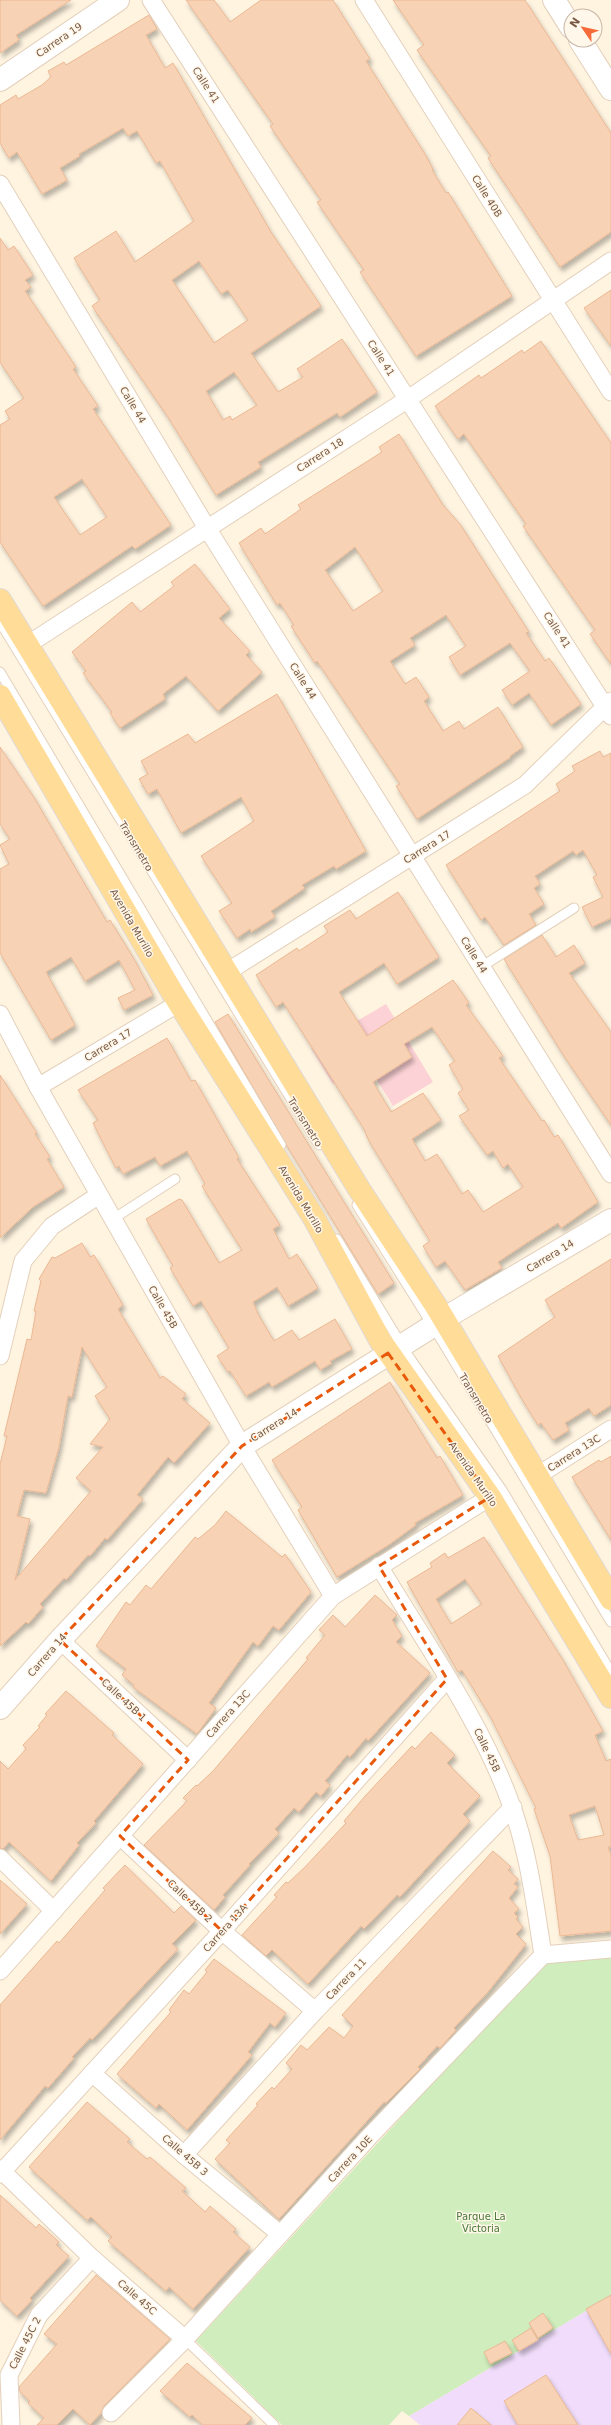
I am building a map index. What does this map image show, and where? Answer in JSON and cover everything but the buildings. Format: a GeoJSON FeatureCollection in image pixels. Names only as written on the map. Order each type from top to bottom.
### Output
{"type":"FeatureCollection","features":[{"type":"Feature","properties":{"kind":"main road"},"geometry":{"type":"LineString","coordinates":[[0,600],[359,1189],[438,1323],[609,1591]]}},
{"type":"Feature","properties":{"kind":"main road","name":"Avenida Murillo"},"geometry":{"type":"LineString","coordinates":[[0,696],[179,1003],[395,1349],[490,1497],[611,1697]]}},
{"type":"Feature","properties":{"kind":"street","name":"Carrera 19"},"geometry":{"type":"LineString","coordinates":[[0,80],[118,0]]}},
{"type":"Feature","properties":{"kind":"street","name":"Calle 41"},"geometry":{"type":"LineString","coordinates":[[151,0],[609,708]]}},
{"type":"Feature","properties":{"kind":"street","name":"Calle 40B"},"geometry":{"type":"LineString","coordinates":[[364,0],[611,392]]}},
{"type":"Feature","properties":{"kind":"street"},"geometry":{"type":"LineString","coordinates":[[554,0],[563,14]]}},
{"type":"Feature","properties":{"kind":"street"},"geometry":{"type":"LineString","coordinates":[[585,48],[611,89]]}},
{"type":"Feature","properties":{"kind":"street","name":"Calle 44"},"geometry":{"type":"LineString","coordinates":[[0,184],[207,528],[611,1174]]}},
{"type":"Feature","properties":{"kind":"street","name":"Carrera 18"},"geometry":{"type":"LineString","coordinates":[[27,645],[408,399],[611,261]]}},
{"type":"Feature","properties":{"kind":"street","name":"Carrera 17"},"geometry":{"type":"LineString","coordinates":[[226,972],[525,785],[609,708]]}},
{"type":"Feature","properties":{"kind":"street","name":"Carrera 17"},"geometry":{"type":"LineString","coordinates":[[38,1088],[179,1003]]}},
{"type":"Feature","properties":{"kind":"street","name":"Calle 45B"},"geometry":{"type":"LineString","coordinates":[[0,1014],[38,1088],[242,1446],[333,1596]]}},
{"type":"Feature","properties":{"kind":"street"},"geometry":{"type":"LineString","coordinates":[[0,1356],[24,1261],[52,1226],[99,1195]]}},
{"type":"Feature","properties":{"kind":"street","name":"Carrera 14"},"geometry":{"type":"LineString","coordinates":[[0,1708],[60,1640],[242,1446],[395,1349],[611,1220]]}},
{"type":"Feature","properties":{"kind":"street","name":"Carrera 13C"},"geometry":{"type":"LineString","coordinates":[[537,1476],[611,1429]]}},
{"type":"Feature","properties":{"kind":"street","name":"Carrera 13C"},"geometry":{"type":"LineString","coordinates":[[0,1971],[333,1596],[378,1566],[490,1497]]}},
{"type":"Feature","properties":{"kind":"street","name":"Calle 45B"},"geometry":{"type":"LineString","coordinates":[[378,1566],[487,1746],[513,1807],[531,1877],[543,1955]]}},
{"type":"Feature","properties":{"kind":"street","name":"Calle 45B 1"},"geometry":{"type":"LineString","coordinates":[[60,1640],[188,1760]]}},
{"type":"Feature","properties":{"kind":"street","name":"Carrera 13A"},"geometry":{"type":"LineString","coordinates":[[1,2171],[222,1931],[447,1679]]}},
{"type":"Feature","properties":{"kind":"street","name":"Carrera 11"},"geometry":{"type":"LineString","coordinates":[[184,2155],[315,2011],[513,1807]]}},
{"type":"Feature","properties":{"kind":"street","name":"Calle 45B 2"},"geometry":{"type":"LineString","coordinates":[[120,1836],[222,1931],[315,2011]]}},
{"type":"Feature","properties":{"kind":"street"},"geometry":{"type":"LineString","coordinates":[[0,1858],[54,1911]]}},
{"type":"Feature","properties":{"kind":"street"},"geometry":{"type":"LineString","coordinates":[[543,1955],[611,1949]]}},
{"type":"Feature","properties":{"kind":"street","name":"Carrera 10E"},"geometry":{"type":"LineString","coordinates":[[111,2413],[185,2339],[280,2234],[543,1955]]}},
{"type":"Feature","properties":{"kind":"street","name":"Calle 45B 3"},"geometry":{"type":"LineString","coordinates":[[92,2073],[184,2155],[280,2234]]}},
{"type":"Feature","properties":{"kind":"street","name":"Calle 45C"},"geometry":{"type":"LineString","coordinates":[[1,2171],[92,2258],[185,2339]]}},
{"type":"Feature","properties":{"kind":"street","name":"Calle 45C 2"},"geometry":{"type":"LineString","coordinates":[[11,2425],[9,2375],[39,2315],[92,2258]]}},
{"type":"Feature","properties":{"kind":"lane","name":"Transmetro"},"geometry":{"type":"LineString","coordinates":[[0,622],[324,1153]]}},
{"type":"Feature","properties":{"kind":"lane"},"geometry":{"type":"LineString","coordinates":[[0,672],[288,1157]]}},
{"type":"Feature","properties":{"kind":"lane"},"geometry":{"type":"LineString","coordinates":[[481,967],[574,908]]}},
{"type":"Feature","properties":{"kind":"lane"},"geometry":{"type":"LineString","coordinates":[[113,1219],[175,1179]]}},
{"type":"Feature","properties":{"kind":"lane"},"geometry":{"type":"LineString","coordinates":[[304,1184],[395,1349],[502,1490],[611,1672]]}},
{"type":"Feature","properties":{"kind":"lane","name":"Transmetro"},"geometry":{"type":"LineString","coordinates":[[354,1200],[438,1323],[611,1622]]}},
{"type":"Feature","properties":{"kind":"lane","name":"Calle 45C"},"geometry":{"type":"LineString","coordinates":[[185,2339],[274,2425]]}},
{"type":"Feature","properties":{"kind":"highlighted area"},"geometry":{"type":"Polygon","coordinates":[[[388,1353],[490,1497],[379,1566],[447,1679],[222,1931],[120,1836],[188,1760],[60,1640],[242,1446],[388,1353]]]}},
{"type":"Feature","properties":{"kind":"shaded area"},"geometry":{"type":"Polygon","coordinates":[[[386,1004],[433,1082],[393,1106],[367,1064],[333,1084],[311,1048],[386,1004]]]}},
{"type":"Feature","properties":{"kind":"shaded area"},"geometry":{"type":"Polygon","coordinates":[[[611,2296],[611,2425],[420,2425],[409,2416],[611,2296]]]}},
{"type":"Feature","properties":{"kind":"green space","name":"Parque La Victoria"},"geometry":{"type":"Polygon","coordinates":[[[611,1956],[611,2296],[409,2416],[402,2411],[389,2425],[282,2425],[196,2341],[543,1963],[611,1956]]]}}]}
